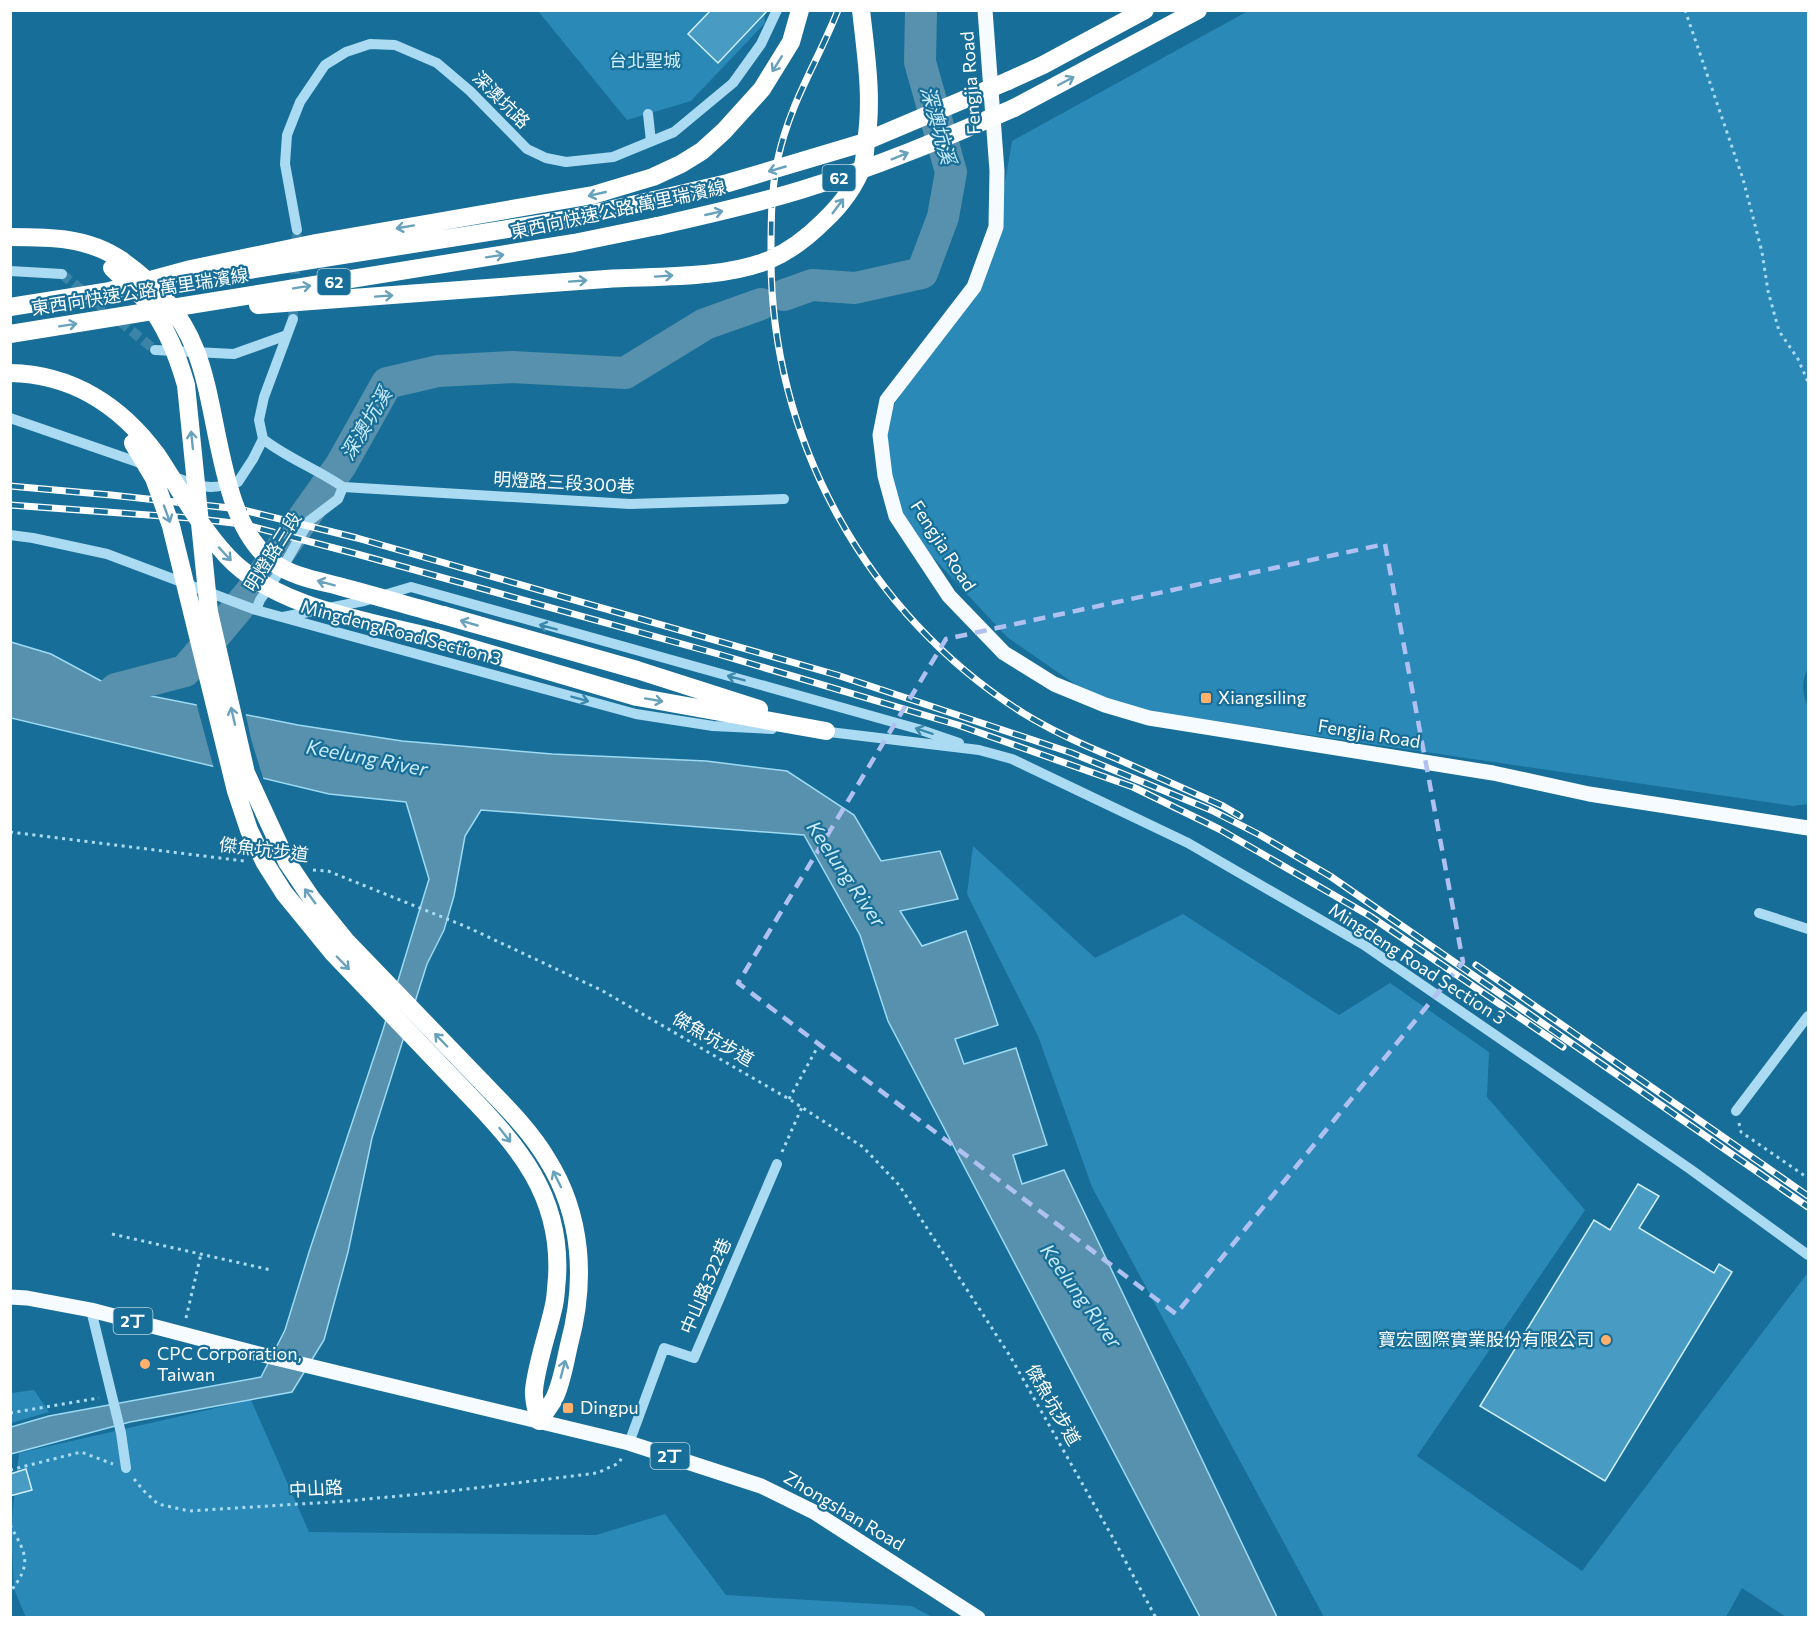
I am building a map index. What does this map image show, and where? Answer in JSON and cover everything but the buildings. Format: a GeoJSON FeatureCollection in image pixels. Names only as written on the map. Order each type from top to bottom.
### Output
{"type":"FeatureCollection","features":[{"type":"Feature","properties":{"kind":"highway"},"geometry":{"type":"LineString","coordinates":[[106,292],[191,269],[316,243],[593,195],[653,177],[702,151],[724,131],[762,89],[791,42],[800,10]]}},
{"type":"Feature","properties":{"kind":"highway"},"geometry":{"type":"LineString","coordinates":[[137,314],[713,273],[738,269],[768,260],[793,247],[811,234],[836,210],[863,164],[870,99],[861,10]]}},
{"type":"Feature","properties":{"kind":"highway","name":"東西向快速公路 萬里瑞濱線"},"geometry":{"type":"LineString","coordinates":[[10,307],[564,220],[728,183],[859,144],[1043,65],[1145,10]]}},
{"type":"Feature","properties":{"kind":"highway","name":"東西向快速公路 萬里瑞濱線"},"geometry":{"type":"LineString","coordinates":[[10,334],[574,243],[716,213],[803,190],[877,165],[1014,108],[1198,10]]}},
{"type":"Feature","properties":{"kind":"highway"},"geometry":{"type":"LineString","coordinates":[[10,237],[70,246],[116,264],[158,289],[180,317],[195,348],[204,374],[228,483],[238,513],[252,543],[275,564],[299,575],[637,670],[826,731]]}},
{"type":"Feature","properties":{"kind":"highway"},"geometry":{"type":"LineString","coordinates":[[116,264],[165,328],[186,385],[209,612],[246,773],[273,835],[287,862],[312,899],[346,941],[520,1123],[548,1159],[564,1192],[580,1256],[579,1292],[573,1329],[555,1398],[539,1421]]}},
{"type":"Feature","properties":{"kind":"highway"},"geometry":{"type":"LineString","coordinates":[[10,375],[28,373],[52,377],[79,387],[126,419],[156,454],[212,539],[242,570],[262,585],[285,597],[436,638],[637,697],[826,731]]}},
{"type":"Feature","properties":{"kind":"highway"},"geometry":{"type":"LineString","coordinates":[[10,375],[59,389],[79,399],[103,414],[133,443],[154,478],[171,526],[236,791],[249,830],[265,863],[284,893],[333,953],[496,1123],[521,1155],[541,1187],[554,1222],[558,1263],[555,1302],[534,1392],[539,1421]]}},
{"type":"Feature","properties":{"kind":"main road","name":"Fengjia Road"},"geometry":{"type":"LineString","coordinates":[[985,10],[997,171],[996,227],[974,287],[887,400],[880,435],[885,476],[896,516],[949,596],[1004,653],[1054,684],[1105,705],[1149,718],[1493,773],[1588,794],[1809,828]]}},
{"type":"Feature","properties":{"kind":"main road","name":"2丁"},"geometry":{"type":"LineString","coordinates":[[10,1298],[27,1298],[92,1310],[182,1334]]}},
{"type":"Feature","properties":{"kind":"main road","name":"Zhongshan Road"},"geometry":{"type":"LineString","coordinates":[[182,1334],[629,1443],[761,1486],[814,1512],[978,1617]]}},
{"type":"Feature","properties":{"kind":"street","name":"深澳坑路"},"geometry":{"type":"LineString","coordinates":[[297,230],[285,165],[287,135],[300,102],[326,65],[346,52],[370,44],[395,45],[437,63],[470,91],[527,148],[546,158],[566,162],[613,157],[674,132],[733,84],[760,44],[777,10]]}},
{"type":"Feature","properties":{"kind":"street"},"geometry":{"type":"LineString","coordinates":[[648,114],[651,141]]}},
{"type":"Feature","properties":{"kind":"street"},"geometry":{"type":"LineString","coordinates":[[10,271],[62,274]]}},
{"type":"Feature","properties":{"kind":"street"},"geometry":{"type":"LineString","coordinates":[[10,418],[124,457],[195,485],[218,489],[238,482],[253,459],[262,439],[259,420],[264,397],[293,319]]}},
{"type":"Feature","properties":{"kind":"street"},"geometry":{"type":"LineString","coordinates":[[155,350],[234,354],[287,335]]}},
{"type":"Feature","properties":{"kind":"street"},"geometry":{"type":"LineString","coordinates":[[262,439],[343,487]]}},
{"type":"Feature","properties":{"kind":"street","name":"明燈路三段300巷"},"geometry":{"type":"LineString","coordinates":[[343,487],[630,504],[784,499]]}},
{"type":"Feature","properties":{"kind":"street","name":"明燈路三段"},"geometry":{"type":"LineString","coordinates":[[280,617],[256,610],[260,600],[283,567],[309,521],[338,499],[343,487]]}},
{"type":"Feature","properties":{"kind":"street"},"geometry":{"type":"LineString","coordinates":[[10,535],[107,554],[256,610]]}},
{"type":"Feature","properties":{"kind":"street","name":"Mingdeng Road Section 3"},"geometry":{"type":"LineString","coordinates":[[280,617],[363,601],[411,587],[918,729],[1012,759],[1188,843],[1364,945],[1690,1169],[1809,1255]]}},
{"type":"Feature","properties":{"kind":"street"},"geometry":{"type":"LineString","coordinates":[[358,638],[346,616],[348,609],[363,601]]}},
{"type":"Feature","properties":{"kind":"street","name":"Mingdeng Road Section 3"},"geometry":{"type":"LineString","coordinates":[[280,617],[636,714],[713,726],[826,731],[979,750]]}},
{"type":"Feature","properties":{"kind":"street"},"geometry":{"type":"LineString","coordinates":[[1759,913],[1809,929]]}},
{"type":"Feature","properties":{"kind":"street"},"geometry":{"type":"LineString","coordinates":[[1736,1111],[1809,1016]]}},
{"type":"Feature","properties":{"kind":"street","name":"中山路322巷"},"geometry":{"type":"LineString","coordinates":[[629,1443],[664,1348],[694,1358],[777,1164]]}},
{"type":"Feature","properties":{"kind":"street"},"geometry":{"type":"LineString","coordinates":[[92,1310],[121,1433],[126,1468]]}},
{"type":"Feature","properties":{"kind":"path"},"geometry":{"type":"LineString","coordinates":[[1685,10],[1743,179],[1779,331],[1798,359],[1809,382]]}},
{"type":"Feature","properties":{"kind":"path","name":"傑魚坑步道"},"geometry":{"type":"LineString","coordinates":[[10,832],[246,861]]}},
{"type":"Feature","properties":{"kind":"path","name":"傑魚坑步道"},"geometry":{"type":"LineString","coordinates":[[304,868],[328,872],[467,927],[601,990],[789,1099],[863,1147],[899,1185],[1010,1356],[1155,1617]]}},
{"type":"Feature","properties":{"kind":"path"},"geometry":{"type":"LineString","coordinates":[[789,1099],[817,1048]]}},
{"type":"Feature","properties":{"kind":"path"},"geometry":{"type":"LineString","coordinates":[[777,1164],[802,1107]]}},
{"type":"Feature","properties":{"kind":"path"},"geometry":{"type":"LineString","coordinates":[[1736,1111],[1741,1132],[1809,1179]]}},
{"type":"Feature","properties":{"kind":"path"},"geometry":{"type":"LineString","coordinates":[[112,1234],[271,1270]]}},
{"type":"Feature","properties":{"kind":"path"},"geometry":{"type":"LineString","coordinates":[[182,1334],[201,1254]]}},
{"type":"Feature","properties":{"kind":"path"},"geometry":{"type":"LineString","coordinates":[[10,1413],[112,1396]]}},
{"type":"Feature","properties":{"kind":"path","name":"中山路"},"geometry":{"type":"LineString","coordinates":[[126,1468],[144,1491],[158,1504],[189,1511],[359,1500],[597,1473],[619,1463],[629,1443]]}},
{"type":"Feature","properties":{"kind":"path"},"geometry":{"type":"LineString","coordinates":[[10,1470],[81,1452],[126,1468]]}},
{"type":"Feature","properties":{"kind":"path"},"geometry":{"type":"LineString","coordinates":[[10,1525],[26,1555],[22,1577],[10,1592]]}},
{"type":"Feature","properties":{"kind":"highlighted area"},"geometry":{"type":"Polygon","coordinates":[[[1385,544],[1463,962],[1176,1314],[738,983],[946,639],[1385,544]]]}},
{"type":"Feature","properties":{"kind":"green space","name":"台北聖城"},"geometry":{"type":"Polygon","coordinates":[[[538,11],[764,11],[765,23],[691,101],[627,120],[538,11]]]}},
{"type":"Feature","properties":{"kind":"green space"},"geometry":{"type":"Polygon","coordinates":[[[1248,11],[1808,11],[1808,668],[1803,688],[1808,707],[1808,804],[1793,806],[1105,705],[1007,637],[900,522],[877,431],[993,251],[1012,141],[1248,11]]]}},
{"type":"Feature","properties":{"kind":"green space"},"geometry":{"type":"Polygon","coordinates":[[[973,846],[1095,958],[1183,914],[1339,1015],[1390,983],[1489,1052],[1487,1097],[1585,1210],[1417,1456],[1582,1571],[1806,1275],[1808,1276],[1808,1617],[1786,1617],[1742,1588],[1726,1617],[1324,1617],[1092,1187],[1038,1036],[967,894],[973,846]]]}},
{"type":"Feature","properties":{"kind":"green space"},"geometry":{"type":"Polygon","coordinates":[[[34,1390],[49,1412],[11,1423],[11,1393],[34,1390]]]}},
{"type":"Feature","properties":{"kind":"green space"},"geometry":{"type":"Polygon","coordinates":[[[251,1400],[309,1532],[596,1535],[665,1514],[726,1595],[912,1606],[932,1617],[26,1618],[14,1589],[11,1527],[19,1453],[251,1400]]]}},
{"type":"Feature","properties":{"kind":"water","name":"Keelung River"},"geometry":{"type":"Polygon","coordinates":[[[11,642],[51,654],[116,689],[298,725],[402,741],[552,754],[706,761],[787,771],[854,815],[881,861],[940,851],[958,899],[900,911],[922,946],[966,931],[998,1025],[955,1039],[964,1064],[1016,1048],[1047,1145],[1013,1155],[1022,1184],[1064,1170],[1277,1617],[1200,1617],[888,1021],[860,935],[804,835],[481,810],[465,836],[454,896],[444,930],[427,964],[372,1138],[348,1252],[324,1340],[292,1392],[130,1422],[11,1454],[11,1427],[49,1416],[261,1377],[285,1330],[382,1033],[429,879],[406,802],[329,794],[11,718],[11,642]]]}},
{"type":"Feature","properties":{"kind":"pier"},"geometry":{"type":"Polygon","coordinates":[[[196,702],[245,711],[264,781],[214,769],[196,702]]]}},
{"type":"Feature","properties":{"kind":"waterway","name":"深澳坑溪"},"geometry":{"type":"LineString","coordinates":[[784,295],[812,285],[855,288],[922,273],[943,217],[951,172],[920,62],[921,10]]}},
{"type":"Feature","properties":{"kind":"waterway","name":"深澳坑溪"},"geometry":{"type":"LineString","coordinates":[[98,706],[116,689],[185,671],[251,592],[341,465],[387,383],[438,371],[512,367],[625,373],[705,324],[761,304]]}},
{"type":"Feature","properties":{"kind":"tunnel"},"geometry":{"type":"LineString","coordinates":[[293,319],[297,230]]}},
{"type":"Feature","properties":{"kind":"tunnel"},"geometry":{"type":"LineString","coordinates":[[62,274],[155,350]]}},
{"type":"Feature","properties":{"kind":"railway"},"geometry":{"type":"LineString","coordinates":[[838,10],[797,100],[783,138],[774,182],[771,218],[775,323],[788,390],[809,455],[838,516],[874,574],[918,626],[967,673],[1045,726],[1223,806],[1240,816]]}},
{"type":"Feature","properties":{"kind":"railway"},"geometry":{"type":"LineString","coordinates":[[10,486],[239,509],[357,538],[837,675],[1072,753],[1211,810],[1260,835],[1330,876],[1808,1207]]}},
{"type":"Feature","properties":{"kind":"railway"},"geometry":{"type":"LineString","coordinates":[[10,505],[242,524],[718,654],[958,725],[1133,787],[1219,829],[1370,916],[1563,1047]]}},
{"type":"Feature","properties":{"kind":"railway"},"geometry":{"type":"LineString","coordinates":[[1476,965],[1808,1196]]}},
{"type":"Feature","properties":{"kind":"place","name":"Xiangsiling"},"geometry":{"type":"Point","coordinates":[1206,698]}},
{"type":"Feature","properties":{"kind":"place","name":"寶宏國際實業股份有限公司"},"geometry":{"type":"Point","coordinates":[1606,1340]}},
{"type":"Feature","properties":{"kind":"place","name":"CPC Corporation, Taiwan"},"geometry":{"type":"Point","coordinates":[145,1364]}},
{"type":"Feature","properties":{"kind":"place","name":"Dingpu"},"geometry":{"type":"Point","coordinates":[568,1408]}}]}
